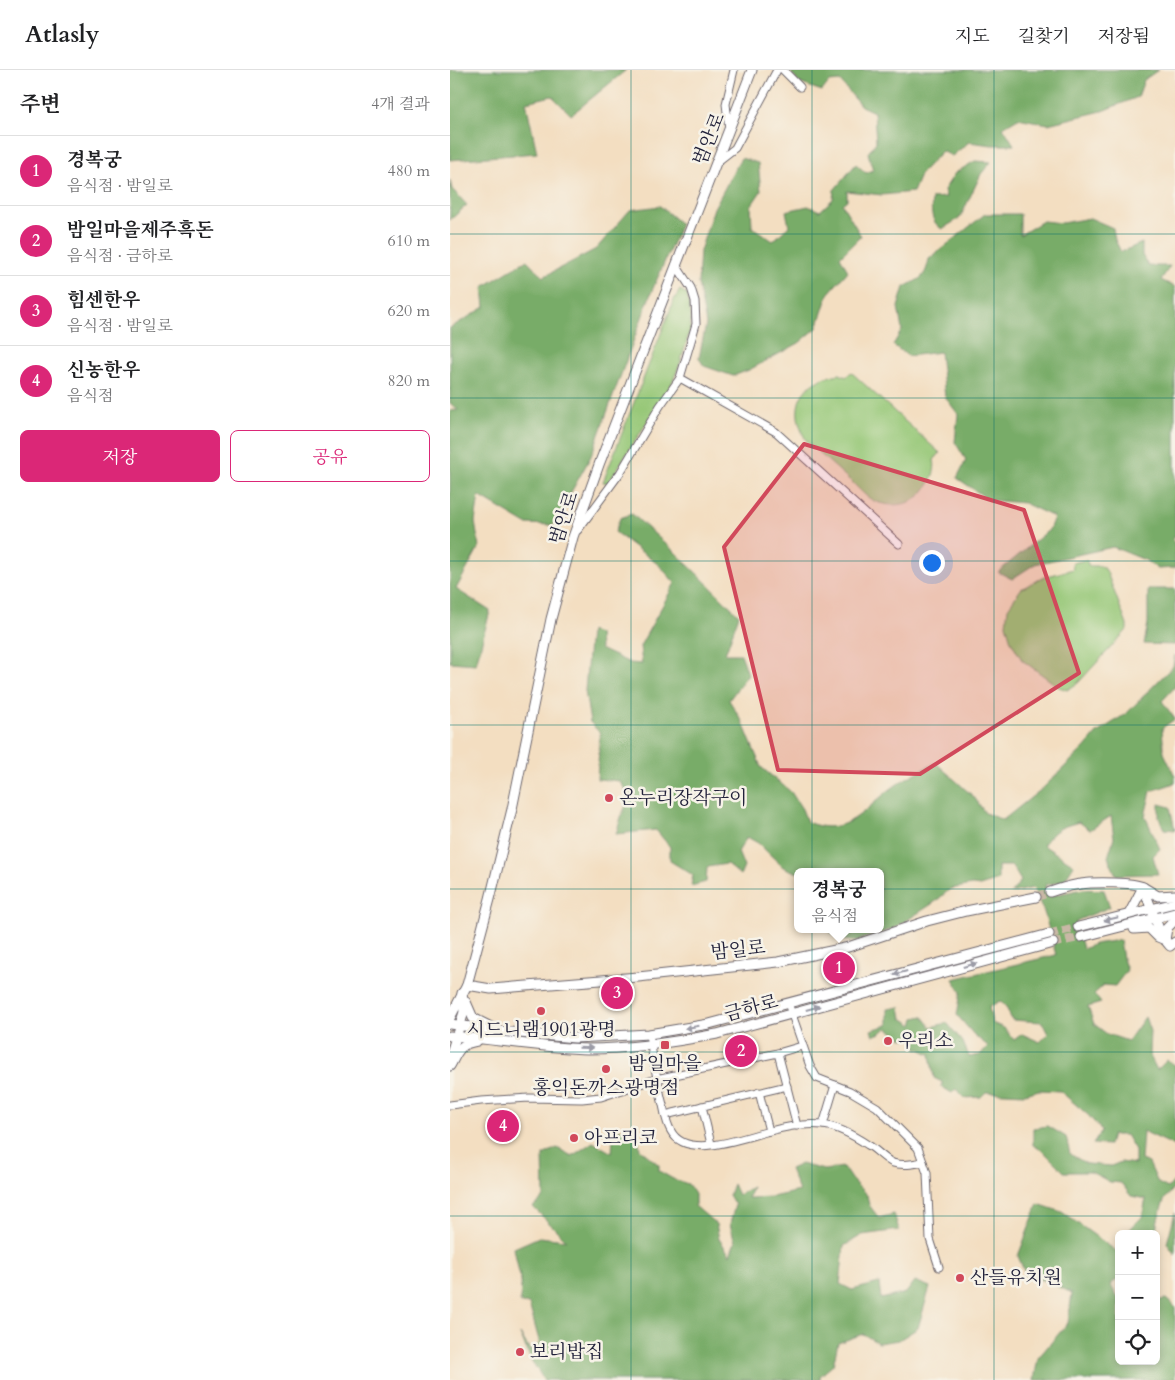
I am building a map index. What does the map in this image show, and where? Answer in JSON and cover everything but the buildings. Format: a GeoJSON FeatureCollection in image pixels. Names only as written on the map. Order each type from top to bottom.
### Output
{"type":"FeatureCollection","features":[{"type":"Feature","properties":{"kind":"main road","name":"범안로"},"geometry":{"type":"LineString","coordinates":[[450,1056],[453,1036],[460,1025],[464,1012],[465,989],[512,809],[551,620],[573,537],[600,462],[752,70]]}},
{"type":"Feature","properties":{"kind":"main road"},"geometry":{"type":"LineString","coordinates":[[1050,892],[1081,884],[1127,884],[1144,887],[1158,896],[1175,895]]}},
{"type":"Feature","properties":{"kind":"main road"},"geometry":{"type":"LineString","coordinates":[[1144,887],[1165,940],[1170,946],[1175,942]]}},
{"type":"Feature","properties":{"kind":"main road"},"geometry":{"type":"LineString","coordinates":[[1130,914],[1144,887]]}},
{"type":"Feature","properties":{"kind":"main road","name":"밤일로"},"geometry":{"type":"LineString","coordinates":[[465,989],[491,989],[638,977],[778,962],[845,948],[927,921],[966,911],[1036,897]]}},
{"type":"Feature","properties":{"kind":"main road"},"geometry":{"type":"LineString","coordinates":[[1078,927],[1175,903]]}},
{"type":"Feature","properties":{"kind":"main road"},"geometry":{"type":"LineString","coordinates":[[1081,937],[1175,913]]}},
{"type":"Feature","properties":{"kind":"main road"},"geometry":{"type":"LineString","coordinates":[[1165,940],[1167,928],[1175,920]]}},
{"type":"Feature","properties":{"kind":"main road"},"geometry":{"type":"LineString","coordinates":[[1107,930],[1146,928],[1152,930],[1158,937],[1165,940]]}},
{"type":"Feature","properties":{"kind":"main road","name":"금하로"},"geometry":{"type":"LineString","coordinates":[[450,1024],[498,1031],[575,1038],[649,1034],[709,1024],[1049,934]]}},
{"type":"Feature","properties":{"kind":"main road","name":"금하로"},"geometry":{"type":"LineString","coordinates":[[453,1036],[587,1049],[651,1045],[717,1034],[1053,943]]}},
{"type":"Feature","properties":{"kind":"main road","name":"범안로"},"geometry":{"type":"LineString","coordinates":[[450,1018],[465,989]]}},
{"type":"Feature","properties":{"kind":"main road"},"geometry":{"type":"LineString","coordinates":[[450,1001],[465,989]]}},
{"type":"Feature","properties":{"kind":"main road"},"geometry":{"type":"LineString","coordinates":[[465,989],[468,1010],[473,1018],[484,1022],[498,1031]]}},
{"type":"Feature","properties":{"kind":"main road"},"geometry":{"type":"LineString","coordinates":[[450,1066],[461,1047],[468,1043],[482,1040]]}},
{"type":"Feature","properties":{"kind":"street"},"geometry":{"type":"LineString","coordinates":[[729,132],[726,104],[734,70]]}},
{"type":"Feature","properties":{"kind":"street"},"geometry":{"type":"LineString","coordinates":[[717,162],[735,148],[777,70]]}},
{"type":"Feature","properties":{"kind":"street"},"geometry":{"type":"LineString","coordinates":[[784,70],[800,87]]}},
{"type":"Feature","properties":{"kind":"street"},"geometry":{"type":"LineString","coordinates":[[573,537],[620,473],[660,406],[680,378],[696,324],[695,301],[691,288],[676,265]]}},
{"type":"Feature","properties":{"kind":"street"},"geometry":{"type":"LineString","coordinates":[[680,378],[776,432],[899,544]]}},
{"type":"Feature","properties":{"kind":"street"},"geometry":{"type":"LineString","coordinates":[[788,1003],[802,1046],[817,1078],[850,1091],[877,1107],[918,1148],[927,1173],[930,1239],[939,1267]]}},
{"type":"Feature","properties":{"kind":"street"},"geometry":{"type":"LineString","coordinates":[[649,1034],[656,1079],[665,1114],[675,1138],[681,1142],[689,1145],[710,1144],[797,1126],[823,1125],[869,1145],[894,1163],[911,1164],[923,1162]]}},
{"type":"Feature","properties":{"kind":"street"},"geometry":{"type":"LineString","coordinates":[[450,1105],[529,1098],[582,1099],[601,1097],[656,1079],[778,1053],[802,1046]]}},
{"type":"Feature","properties":{"kind":"street"},"geometry":{"type":"LineString","coordinates":[[778,1053],[797,1126]]}},
{"type":"Feature","properties":{"kind":"street"},"geometry":{"type":"LineString","coordinates":[[823,1125],[835,1085]]}},
{"type":"Feature","properties":{"kind":"street"},"geometry":{"type":"LineString","coordinates":[[665,1114],[787,1086]]}},
{"type":"Feature","properties":{"kind":"street"},"geometry":{"type":"LineString","coordinates":[[760,1092],[769,1131]]}},
{"type":"Feature","properties":{"kind":"street"},"geometry":{"type":"LineString","coordinates":[[702,1106],[710,1144]]}},
{"type":"Feature","properties":{"kind":"highlighted area"},"geometry":{"type":"Polygon","coordinates":[[[804,444],[1024,510],[1079,673],[920,774],[778,770],[724,547],[804,444]]]}},
{"type":"Feature","properties":{"kind":"green space"},"geometry":{"type":"Polygon","coordinates":[[[450,70],[626,70],[571,115],[552,96],[526,102],[537,153],[450,160],[450,70]]]}},
{"type":"Feature","properties":{"kind":"green space"},"geometry":{"type":"Polygon","coordinates":[[[789,70],[1158,70],[1144,80],[1138,97],[1102,111],[1048,124],[1018,118],[1003,127],[1014,145],[969,142],[952,156],[942,151],[921,173],[913,192],[882,195],[847,191],[847,200],[842,204],[861,236],[840,257],[848,271],[828,294],[817,328],[799,343],[749,370],[733,376],[704,366],[699,358],[706,324],[698,283],[700,251],[714,208],[741,158],[758,163],[761,191],[751,206],[752,227],[773,241],[789,226],[786,211],[808,206],[820,211],[833,199],[834,190],[856,164],[866,173],[873,170],[868,153],[876,142],[874,112],[861,106],[840,81],[829,82],[822,91],[799,83],[789,70]]]}},
{"type":"Feature","properties":{"kind":"green space"},"geometry":{"type":"Polygon","coordinates":[[[975,161],[991,162],[981,174],[960,218],[942,229],[933,219],[932,198],[946,197],[944,190],[955,173],[975,161]]]}},
{"type":"Feature","properties":{"kind":"green space"},"geometry":{"type":"Polygon","coordinates":[[[450,180],[452,189],[467,205],[450,220],[450,180]]]}},
{"type":"Feature","properties":{"kind":"green space"},"geometry":{"type":"Polygon","coordinates":[[[660,206],[681,224],[651,293],[591,456],[553,525],[526,524],[479,496],[475,522],[479,547],[456,589],[490,611],[476,664],[450,662],[450,411],[458,410],[450,403],[450,328],[485,307],[483,287],[527,260],[543,277],[596,249],[630,210],[660,206]]]}},
{"type":"Feature","properties":{"kind":"green space"},"geometry":{"type":"Polygon","coordinates":[[[985,214],[1020,214],[1020,235],[1043,221],[1062,223],[1090,218],[1113,228],[1115,240],[1121,252],[1142,243],[1142,255],[1148,266],[1170,266],[1161,280],[1175,287],[1175,537],[1173,538],[1175,568],[1158,569],[1145,560],[1113,547],[1035,564],[1012,579],[998,572],[1049,530],[1054,517],[1024,503],[989,500],[957,478],[966,460],[955,442],[958,414],[945,397],[940,352],[908,356],[893,345],[902,330],[898,307],[904,287],[915,282],[924,274],[929,259],[985,214]]]}},
{"type":"Feature","properties":{"kind":"green space"},"geometry":{"type":"Polygon","coordinates":[[[680,290],[687,294],[691,316],[690,330],[680,364],[671,385],[608,483],[603,482],[674,300],[680,290]]]}},
{"type":"Feature","properties":{"kind":"green space"},"geometry":{"type":"Polygon","coordinates":[[[851,372],[940,453],[934,460],[934,473],[928,485],[918,497],[907,503],[887,505],[874,501],[865,495],[807,442],[801,429],[798,407],[801,397],[807,389],[815,382],[826,377],[840,374],[846,377],[851,372]]]}},
{"type":"Feature","properties":{"kind":"green space"},"geometry":{"type":"Polygon","coordinates":[[[632,514],[676,553],[739,615],[725,654],[741,654],[748,674],[729,700],[742,721],[761,767],[791,792],[802,809],[807,822],[820,826],[832,827],[852,820],[899,783],[936,763],[974,797],[985,813],[1003,820],[1043,788],[1097,733],[1127,713],[1173,666],[1175,655],[1175,687],[1162,701],[1175,719],[1162,728],[1164,753],[1175,776],[1175,783],[1151,791],[1145,816],[1160,849],[1153,856],[1158,874],[1116,875],[1108,857],[1114,838],[1111,816],[1090,830],[1079,822],[1062,828],[1055,832],[1043,845],[1074,865],[1064,881],[1045,885],[1049,896],[1083,889],[1104,890],[1110,907],[1076,921],[1083,949],[1094,944],[1120,940],[1127,970],[1115,986],[1104,985],[1094,994],[1101,1003],[1088,1007],[1094,1024],[1107,1034],[1128,1041],[1145,1017],[1150,1031],[1149,1054],[1157,1070],[1167,1060],[1175,1065],[1175,1146],[1143,1131],[1141,1160],[1149,1163],[1158,1183],[1168,1188],[1175,1180],[1173,1190],[1164,1201],[1161,1209],[1156,1230],[1130,1230],[1142,1217],[1146,1199],[1131,1196],[1121,1183],[1110,1182],[1091,1172],[1064,1172],[1043,1151],[1033,1145],[1033,1128],[1048,1126],[1066,1137],[1070,1154],[1087,1164],[1111,1166],[1121,1162],[1135,1164],[1135,1150],[1126,1135],[1112,1135],[1109,1145],[1093,1144],[1102,1131],[1088,1115],[1060,1091],[1039,1090],[1025,1094],[986,1092],[981,1097],[964,1098],[956,1089],[952,1093],[942,1087],[942,1082],[934,1078],[930,1054],[917,1048],[912,1037],[904,1039],[887,1028],[873,1036],[871,1030],[888,1025],[888,1009],[900,1007],[902,1018],[913,1025],[915,1018],[923,1016],[931,1027],[947,1023],[963,1042],[969,1057],[980,1055],[988,1046],[975,1036],[957,1015],[961,992],[953,979],[1056,955],[1044,912],[1033,888],[1011,893],[1021,881],[1012,866],[998,866],[998,880],[980,886],[972,885],[950,889],[935,902],[895,928],[884,932],[884,868],[794,868],[794,871],[783,867],[758,843],[747,837],[738,852],[744,867],[740,875],[727,864],[707,867],[706,882],[691,886],[693,875],[670,861],[670,847],[656,830],[616,834],[622,814],[630,798],[620,781],[597,779],[600,733],[590,722],[585,691],[590,631],[599,634],[600,649],[630,663],[642,664],[640,646],[675,583],[659,565],[615,532],[620,518],[632,514]],[[1000,1001],[989,1007],[992,1023],[1004,1028],[1014,1040],[1022,1034],[1040,1042],[1048,1034],[1042,1022],[1012,1020],[1006,1007],[1000,1001]]]}},
{"type":"Feature","properties":{"kind":"green space"},"geometry":{"type":"Polygon","coordinates":[[[1086,560],[1089,566],[1101,566],[1106,570],[1127,625],[1127,630],[1078,683],[1067,690],[1059,687],[1022,660],[1011,641],[1006,624],[1008,608],[1021,589],[1041,578],[1073,569],[1072,563],[1086,560]]]}},
{"type":"Feature","properties":{"kind":"green space"},"geometry":{"type":"Polygon","coordinates":[[[1148,589],[1175,589],[1175,645],[1144,644],[1148,623],[1148,589]]]}},
{"type":"Feature","properties":{"kind":"green space"},"geometry":{"type":"Polygon","coordinates":[[[1159,804],[1170,807],[1175,830],[1164,829],[1159,818],[1159,804]]]}},
{"type":"Feature","properties":{"kind":"green space"},"geometry":{"type":"Polygon","coordinates":[[[831,933],[880,933],[856,941],[841,940],[831,933]]]}},
{"type":"Feature","properties":{"kind":"green space"},"geometry":{"type":"Polygon","coordinates":[[[619,1129],[638,1139],[640,1149],[659,1165],[659,1171],[673,1179],[688,1184],[695,1194],[695,1206],[716,1224],[719,1239],[730,1255],[735,1242],[730,1224],[735,1205],[729,1195],[733,1184],[738,1195],[752,1187],[748,1198],[772,1197],[799,1191],[790,1169],[801,1164],[824,1170],[843,1167],[851,1179],[867,1195],[869,1205],[879,1218],[894,1214],[899,1230],[862,1235],[844,1246],[840,1284],[852,1290],[879,1283],[881,1299],[906,1293],[915,1281],[930,1287],[918,1328],[899,1340],[878,1343],[863,1334],[838,1343],[833,1365],[820,1376],[820,1380],[544,1380],[531,1360],[520,1334],[530,1350],[540,1344],[529,1304],[520,1303],[521,1283],[514,1248],[539,1237],[566,1240],[533,1207],[544,1197],[543,1155],[557,1148],[572,1156],[593,1142],[612,1153],[613,1137],[619,1129]]]}},
{"type":"Feature","properties":{"kind":"green space"},"geometry":{"type":"Polygon","coordinates":[[[1038,1204],[1062,1212],[1115,1250],[1115,1281],[1110,1284],[1115,1293],[1115,1365],[1160,1365],[1160,1300],[1166,1299],[1175,1307],[1175,1380],[1034,1380],[1038,1358],[1068,1323],[1072,1293],[1044,1280],[1027,1278],[1018,1256],[1038,1204]]]}},
{"type":"Feature","properties":{"kind":"green space"},"geometry":{"type":"Polygon","coordinates":[[[1175,1213],[1175,1255],[1167,1243],[1175,1213]]]}},
{"type":"Feature","properties":{"kind":"tunnel"},"geometry":{"type":"LineString","coordinates":[[1036,897],[1050,892]]}},
{"type":"Feature","properties":{"kind":"tunnel"},"geometry":{"type":"LineString","coordinates":[[1049,934],[1078,927]]}},
{"type":"Feature","properties":{"kind":"tunnel"},"geometry":{"type":"LineString","coordinates":[[1053,943],[1081,937]]}},
{"type":"Feature","properties":{"kind":"place","name":"온누리장작구이"},"geometry":{"type":"Point","coordinates":[609,798]}},
{"type":"Feature","properties":{"kind":"place","name":"경복궁"},"geometry":{"type":"Point","coordinates":[839,968]}},
{"type":"Feature","properties":{"kind":"place","name":"힘센한우"},"geometry":{"type":"Point","coordinates":[617,993]}},
{"type":"Feature","properties":{"kind":"place","name":"시드니램1901광명"},"geometry":{"type":"Point","coordinates":[541,1011]}},
{"type":"Feature","properties":{"kind":"place","name":"우리소"},"geometry":{"type":"Point","coordinates":[888,1041]}},
{"type":"Feature","properties":{"kind":"place","name":"밤일마을"},"geometry":{"type":"Point","coordinates":[665,1045]}},
{"type":"Feature","properties":{"kind":"place","name":"밤일마을제주흑돈"},"geometry":{"type":"Point","coordinates":[741,1051]}},
{"type":"Feature","properties":{"kind":"place","name":"홍익돈까스광명점"},"geometry":{"type":"Point","coordinates":[606,1069]}},
{"type":"Feature","properties":{"kind":"place","name":"신농한우"},"geometry":{"type":"Point","coordinates":[503,1126]}},
{"type":"Feature","properties":{"kind":"place","name":"아프리코"},"geometry":{"type":"Point","coordinates":[574,1138]}},
{"type":"Feature","properties":{"kind":"place","name":"산들유치원"},"geometry":{"type":"Point","coordinates":[960,1278]}},
{"type":"Feature","properties":{"kind":"place","name":"보리밥집"},"geometry":{"type":"Point","coordinates":[520,1352]}}]}
